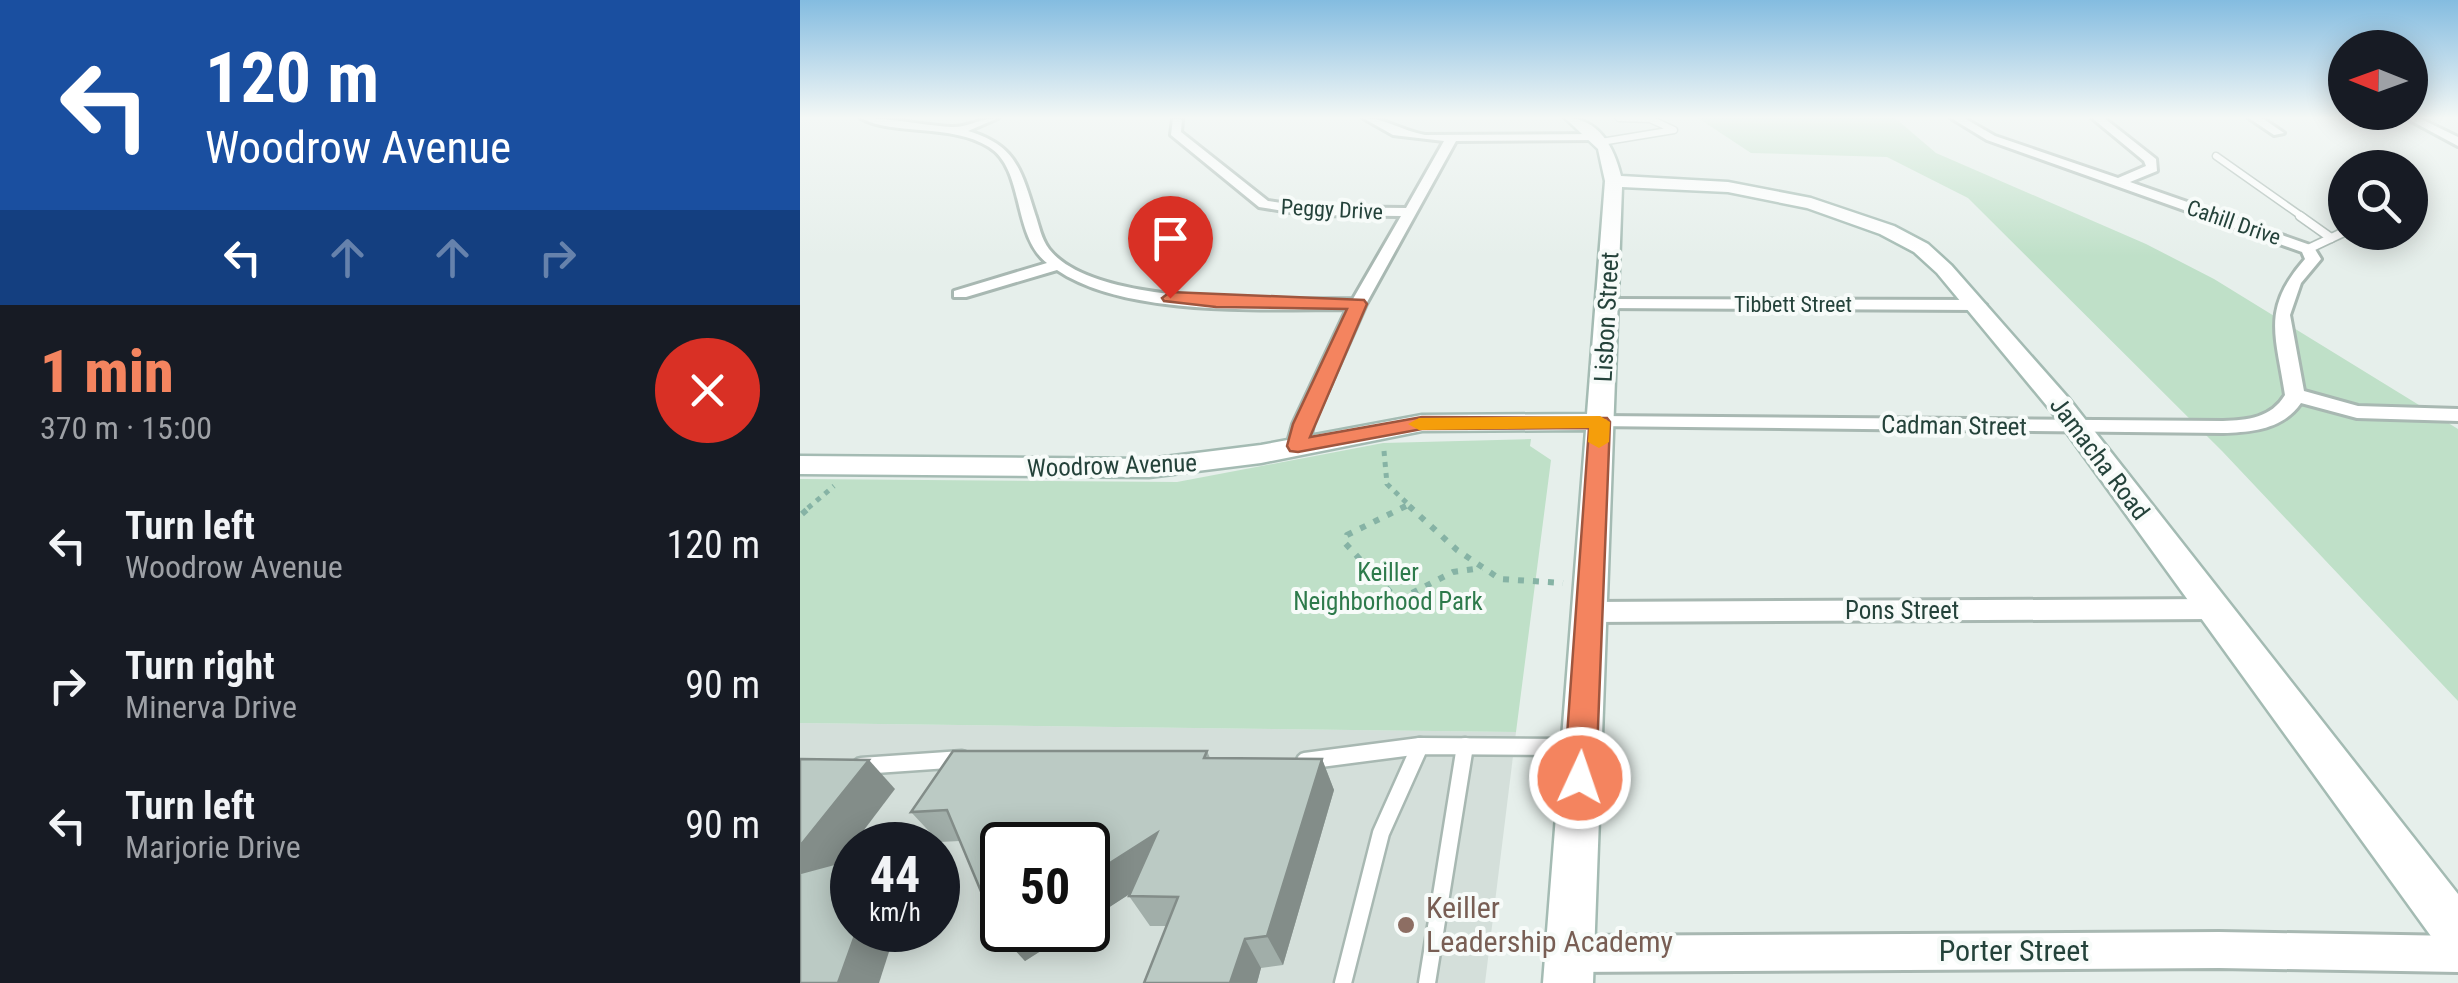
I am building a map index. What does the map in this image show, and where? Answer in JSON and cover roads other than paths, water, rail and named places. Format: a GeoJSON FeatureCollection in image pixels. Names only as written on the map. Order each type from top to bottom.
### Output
{"type":"FeatureCollection","features":[{"type":"Feature","properties":{"kind":"street"},"geometry":{"type":"LineString","coordinates":[[1007,164],[1038,246],[1058,265],[1099,284],[1184,300],[1358,304]]}},
{"type":"Feature","properties":{"kind":"street","name":"Peggy Drive"},"geometry":{"type":"LineString","coordinates":[[1214,164],[1264,204],[1308,211],[1409,212]]}},
{"type":"Feature","properties":{"kind":"street"},"geometry":{"type":"LineString","coordinates":[[1298,446],[1303,424],[1358,304],[1437,164]]}},
{"type":"Feature","properties":{"kind":"street","name":"Lisbon Street"},"geometry":{"type":"LineString","coordinates":[[1569,968],[1608,304],[1612,164]]}},
{"type":"Feature","properties":{"kind":"street","name":"Cahill Drive"},"geometry":{"type":"LineString","coordinates":[[2066,164],[2308,250],[2312,258],[2293,282],[2280,315],[2295,395]]}},
{"type":"Feature","properties":{"kind":"street"},"geometry":{"type":"LineString","coordinates":[[2119,182],[2154,168],[2151,164]]}},
{"type":"Feature","properties":{"kind":"street","name":"Jamacha Road"},"geometry":{"type":"LineString","coordinates":[[1614,181],[1728,187],[1790,198],[1850,215],[1921,248],[1978,306],[2076,428],[2458,933]]}},
{"type":"Feature","properties":{"kind":"street"},"geometry":{"type":"LineString","coordinates":[[960,294],[1058,265]]}},
{"type":"Feature","properties":{"kind":"street","name":"Tibbett Street"},"geometry":{"type":"LineString","coordinates":[[1608,304],[1978,306]]}},
{"type":"Feature","properties":{"kind":"street"},"geometry":{"type":"LineString","coordinates":[[2295,395],[2357,412],[2458,414]]}},
{"type":"Feature","properties":{"kind":"street","name":"Cadman Street"},"geometry":{"type":"LineString","coordinates":[[1600,422],[2076,428],[2243,426],[2275,417],[2285,411],[2295,395]]}},
{"type":"Feature","properties":{"kind":"street","name":"Woodrow Avenue"},"geometry":{"type":"LineString","coordinates":[[800,465],[1149,468],[1210,462],[1422,423],[1600,422]]}},
{"type":"Feature","properties":{"kind":"street","name":"Pons Street"},"geometry":{"type":"LineString","coordinates":[[1590,598],[2215,609]]}},
{"type":"Feature","properties":{"kind":"street","name":"Porter Street"},"geometry":{"type":"LineString","coordinates":[[1569,968],[2200,950],[2458,954]]}},
{"type":"Feature","properties":{"kind":"lane"},"geometry":{"type":"LineString","coordinates":[[2227,164],[2328,236]]}},
{"type":"Feature","properties":{"kind":"lane"},"geometry":{"type":"LineString","coordinates":[[2308,250],[2328,240]]}},
{"type":"Feature","properties":{"kind":"lane"},"geometry":{"type":"LineString","coordinates":[[1288,763],[1420,746],[1582,746]]}},
{"type":"Feature","properties":{"kind":"lane"},"geometry":{"type":"LineString","coordinates":[[1344,983],[1377,837],[1393,795],[1420,746]]}},
{"type":"Feature","properties":{"kind":"lane"},"geometry":{"type":"LineString","coordinates":[[1428,983],[1466,746]]}},
{"type":"Feature","properties":{"kind":"lane"},"geometry":{"type":"LineString","coordinates":[[839,767],[929,758],[988,759]]}},
{"type":"Feature","properties":{"kind":"place","name":"Keiller Leadership Academy"},"geometry":{"type":"Point","coordinates":[1406,925]}},
{"type":"Feature","properties":{"kind":"park label","name":"Keiller Neighborhood Park"},"geometry":{"type":"Point","coordinates":[1388,586]}}]}
